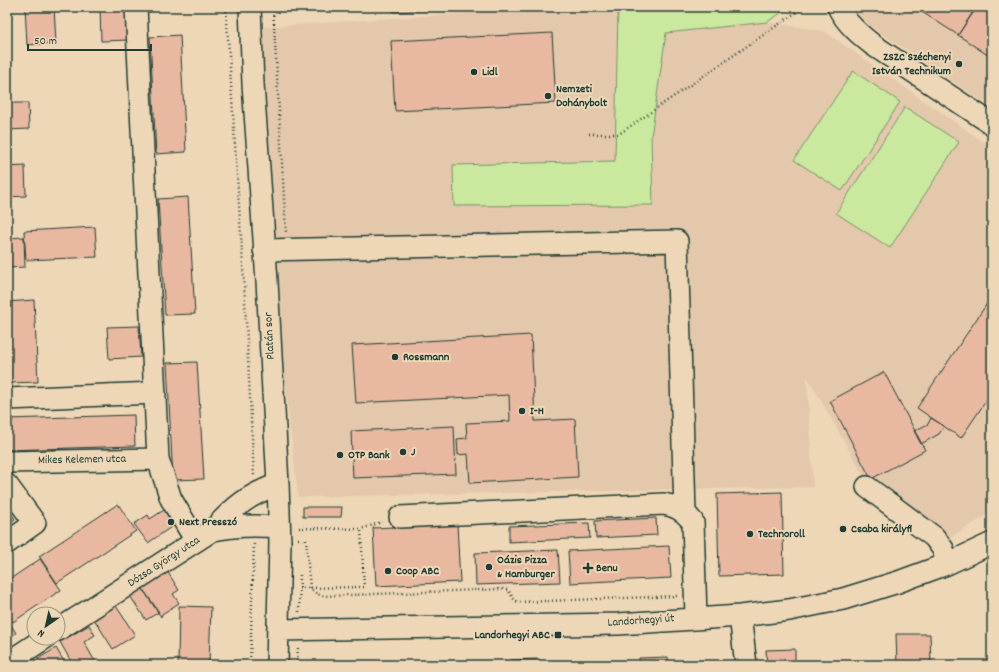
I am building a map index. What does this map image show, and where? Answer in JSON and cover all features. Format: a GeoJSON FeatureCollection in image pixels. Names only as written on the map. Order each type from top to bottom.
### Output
{"type":"FeatureCollection","features":[{"type":"Feature","properties":{"kind":"street"},"geometry":{"type":"LineString","coordinates":[[136,7],[158,459],[170,499],[196,541]]}},
{"type":"Feature","properties":{"kind":"street","name":"Platán sor"},"geometry":{"type":"LineString","coordinates":[[250,7],[253,84],[278,484],[286,532],[278,630],[277,665]]}},
{"type":"Feature","properties":{"kind":"street"},"geometry":{"type":"LineString","coordinates":[[838,7],[842,15],[855,31],[873,45],[992,124]]}},
{"type":"Feature","properties":{"kind":"street"},"geometry":{"type":"LineString","coordinates":[[264,250],[677,242],[685,512]]}},
{"type":"Feature","properties":{"kind":"street"},"geometry":{"type":"LineString","coordinates":[[7,399],[154,393]]}},
{"type":"Feature","properties":{"kind":"street","name":"Mikes Kelemen utca"},"geometry":{"type":"LineString","coordinates":[[7,462],[158,459]]}},
{"type":"Feature","properties":{"kind":"street"},"geometry":{"type":"LineString","coordinates":[[7,484],[35,523],[7,543]]}},
{"type":"Feature","properties":{"kind":"street"},"geometry":{"type":"LineString","coordinates":[[213,530],[234,508],[255,493],[278,484]]}},
{"type":"Feature","properties":{"kind":"street"},"geometry":{"type":"LineString","coordinates":[[867,487],[934,537],[943,549],[947,564]]}},
{"type":"Feature","properties":{"kind":"street"},"geometry":{"type":"LineString","coordinates":[[400,516],[664,504],[676,507],[685,512],[693,522],[696,618]]}},
{"type":"Feature","properties":{"kind":"street","name":"Dózsa György utca"},"geometry":{"type":"LineString","coordinates":[[66,625],[213,530],[232,526],[254,524],[286,532]]}},
{"type":"Feature","properties":{"kind":"street","name":"Landorhegyi út"},"geometry":{"type":"LineString","coordinates":[[278,630],[618,624],[740,616],[789,610],[843,599],[947,564],[992,543]]}},
{"type":"Feature","properties":{"kind":"street"},"geometry":{"type":"LineString","coordinates":[[740,616],[746,665]]}},
{"type":"Feature","properties":{"kind":"street"},"geometry":{"type":"LineString","coordinates":[[7,663],[33,646]]}},
{"type":"Feature","properties":{"kind":"path"},"geometry":{"type":"LineString","coordinates":[[226,7],[244,282],[255,493]]}},
{"type":"Feature","properties":{"kind":"path"},"geometry":{"type":"LineString","coordinates":[[589,134],[619,134],[804,7]]}},
{"type":"Feature","properties":{"kind":"path"},"geometry":{"type":"LineString","coordinates":[[286,532],[361,528],[400,516]]}},
{"type":"Feature","properties":{"kind":"path"},"geometry":{"type":"LineString","coordinates":[[250,665],[254,524]]}},
{"type":"Feature","properties":{"kind":"path"},"geometry":{"type":"LineString","coordinates":[[299,588],[364,587],[361,528]]}},
{"type":"Feature","properties":{"kind":"path"},"geometry":{"type":"LineString","coordinates":[[286,532],[306,539],[310,588],[317,594],[324,596],[503,589],[508,590],[515,601],[520,602],[696,596]]}},
{"type":"Feature","properties":{"kind":"shaded area"},"geometry":{"type":"Polygon","coordinates":[[[558,7],[618,7],[615,161],[453,165],[454,206],[653,205],[651,137],[666,33],[767,22],[824,31],[992,148],[992,512],[949,538],[867,482],[807,376],[813,487],[298,497],[270,249],[261,27],[558,7]]]}},
{"type":"Feature","properties":{"kind":"shaded area","name":"ZSZC Széchenyi István Technikum"},"geometry":{"type":"Polygon","coordinates":[[[855,7],[992,7],[992,108],[861,20],[855,7]]]}},
{"type":"Feature","properties":{"kind":"green space"},"geometry":{"type":"Polygon","coordinates":[[[618,7],[790,7],[767,22],[666,33],[651,137],[653,205],[454,206],[453,165],[615,161],[618,7]]]}},
{"type":"Feature","properties":{"kind":"green space"},"geometry":{"type":"Polygon","coordinates":[[[853,71],[900,102],[842,191],[794,160],[853,71]]]}},
{"type":"Feature","properties":{"kind":"green space"},"geometry":{"type":"Polygon","coordinates":[[[905,107],[959,142],[890,248],[836,213],[905,107]]]}},
{"type":"Feature","properties":{"kind":"building"},"geometry":{"type":"Polygon","coordinates":[[[25,7],[54,7],[56,43],[27,45],[25,7]]]}},
{"type":"Feature","properties":{"kind":"building"},"geometry":{"type":"Polygon","coordinates":[[[100,7],[128,7],[130,40],[101,41],[100,7]]]}},
{"type":"Feature","properties":{"kind":"building"},"geometry":{"type":"Polygon","coordinates":[[[393,7],[431,7],[431,10],[393,12],[393,7]]]}},
{"type":"Feature","properties":{"kind":"building"},"geometry":{"type":"Polygon","coordinates":[[[914,7],[965,7],[973,12],[958,35],[914,7]]]}},
{"type":"Feature","properties":{"kind":"building"},"geometry":{"type":"Polygon","coordinates":[[[977,7],[992,7],[992,58],[958,35],[977,7]]]}},
{"type":"Feature","properties":{"kind":"building","name":"Lidl"},"geometry":{"type":"Polygon","coordinates":[[[552,33],[556,103],[395,111],[391,41],[552,33]]]}},
{"type":"Feature","properties":{"kind":"building"},"geometry":{"type":"Polygon","coordinates":[[[180,35],[186,152],[156,154],[150,37],[180,35]]]}},
{"type":"Feature","properties":{"kind":"building"},"geometry":{"type":"Polygon","coordinates":[[[7,103],[28,103],[29,129],[7,130],[7,103]]]}},
{"type":"Feature","properties":{"kind":"building"},"geometry":{"type":"Polygon","coordinates":[[[25,166],[26,196],[7,197],[7,167],[25,166]]]}},
{"type":"Feature","properties":{"kind":"building"},"geometry":{"type":"Polygon","coordinates":[[[188,197],[195,314],[165,315],[158,199],[188,197]]]}},
{"type":"Feature","properties":{"kind":"building"},"geometry":{"type":"Polygon","coordinates":[[[95,227],[97,257],[26,260],[24,231],[95,227]]]}},
{"type":"Feature","properties":{"kind":"building"},"geometry":{"type":"Polygon","coordinates":[[[24,237],[25,267],[7,268],[7,238],[24,237]]]}},
{"type":"Feature","properties":{"kind":"building"},"geometry":{"type":"Polygon","coordinates":[[[992,296],[992,392],[961,438],[917,408],[992,296]]]}},
{"type":"Feature","properties":{"kind":"building"},"geometry":{"type":"Polygon","coordinates":[[[34,300],[38,382],[9,383],[7,302],[34,300]]]}},
{"type":"Feature","properties":{"kind":"building"},"geometry":{"type":"Polygon","coordinates":[[[139,326],[141,357],[109,359],[107,327],[139,326]]]}},
{"type":"Feature","properties":{"kind":"building","name":"I-H"},"geometry":{"type":"Polygon","coordinates":[[[531,335],[535,421],[575,419],[578,477],[470,483],[468,454],[458,455],[457,439],[467,438],[466,423],[510,421],[509,395],[356,403],[352,345],[531,335]]]}},
{"type":"Feature","properties":{"kind":"building"},"geometry":{"type":"Polygon","coordinates":[[[197,362],[204,479],[173,480],[167,363],[197,362]]]}},
{"type":"Feature","properties":{"kind":"building"},"geometry":{"type":"Polygon","coordinates":[[[884,372],[925,450],[871,479],[830,401],[884,372]]]}},
{"type":"Feature","properties":{"kind":"building"},"geometry":{"type":"Polygon","coordinates":[[[134,415],[135,446],[7,450],[7,419],[134,415]]]}},
{"type":"Feature","properties":{"kind":"building"},"geometry":{"type":"Polygon","coordinates":[[[931,418],[944,426],[939,434],[921,444],[914,431],[928,424],[931,418]]]}},
{"type":"Feature","properties":{"kind":"building","name":"J"},"geometry":{"type":"Polygon","coordinates":[[[454,426],[456,474],[353,478],[351,431],[454,426]]]}},
{"type":"Feature","properties":{"kind":"building","name":"Technoroll"},"geometry":{"type":"Polygon","coordinates":[[[782,492],[784,574],[719,576],[717,494],[782,492]]]}},
{"type":"Feature","properties":{"kind":"building"},"geometry":{"type":"Polygon","coordinates":[[[118,504],[136,531],[57,583],[39,556],[118,504]]]}},
{"type":"Feature","properties":{"kind":"building"},"geometry":{"type":"Polygon","coordinates":[[[7,507],[15,519],[7,525],[7,507]]]}},
{"type":"Feature","properties":{"kind":"building"},"geometry":{"type":"Polygon","coordinates":[[[303,507],[342,507],[341,517],[303,517],[303,507]]]}},
{"type":"Feature","properties":{"kind":"building"},"geometry":{"type":"Polygon","coordinates":[[[167,508],[177,523],[148,543],[134,524],[148,515],[150,519],[167,508]]]}},
{"type":"Feature","properties":{"kind":"building"},"geometry":{"type":"Polygon","coordinates":[[[656,518],[657,535],[596,538],[595,521],[656,518]]]}},
{"type":"Feature","properties":{"kind":"building"},"geometry":{"type":"Polygon","coordinates":[[[589,523],[590,538],[509,542],[509,526],[589,523]]]}},
{"type":"Feature","properties":{"kind":"building"},"geometry":{"type":"Polygon","coordinates":[[[457,524],[460,582],[376,586],[373,528],[457,524]]]}},
{"type":"Feature","properties":{"kind":"building"},"geometry":{"type":"Polygon","coordinates":[[[669,546],[671,578],[570,583],[568,551],[669,546]]]}},
{"type":"Feature","properties":{"kind":"building"},"geometry":{"type":"Polygon","coordinates":[[[558,550],[560,582],[476,585],[475,553],[558,550]]]}},
{"type":"Feature","properties":{"kind":"building"},"geometry":{"type":"Polygon","coordinates":[[[40,559],[61,590],[37,606],[26,606],[26,613],[13,622],[7,613],[7,581],[40,559]]]}},
{"type":"Feature","properties":{"kind":"building"},"geometry":{"type":"Polygon","coordinates":[[[167,571],[179,590],[173,594],[179,603],[162,614],[161,617],[142,588],[167,571]]]}},
{"type":"Feature","properties":{"kind":"building"},"geometry":{"type":"Polygon","coordinates":[[[142,588],[159,612],[146,620],[130,596],[142,588]]]}},
{"type":"Feature","properties":{"kind":"building"},"geometry":{"type":"Polygon","coordinates":[[[116,606],[135,635],[113,649],[94,619],[116,606]]]}},
{"type":"Feature","properties":{"kind":"building"},"geometry":{"type":"Polygon","coordinates":[[[179,606],[211,607],[209,665],[178,665],[179,606]]]}},
{"type":"Feature","properties":{"kind":"building"},"geometry":{"type":"Polygon","coordinates":[[[7,619],[16,633],[7,639],[7,619]]]}},
{"type":"Feature","properties":{"kind":"building"},"geometry":{"type":"Polygon","coordinates":[[[89,625],[95,635],[84,642],[97,665],[73,665],[62,646],[66,646],[66,638],[89,625]]]}},
{"type":"Feature","properties":{"kind":"building"},"geometry":{"type":"Polygon","coordinates":[[[896,634],[930,634],[931,665],[897,665],[896,634]]]}},
{"type":"Feature","properties":{"kind":"building"},"geometry":{"type":"Polygon","coordinates":[[[56,648],[66,665],[28,665],[56,648]]]}},
{"type":"Feature","properties":{"kind":"building"},"geometry":{"type":"Polygon","coordinates":[[[795,649],[795,665],[767,665],[766,650],[795,649]]]}},
{"type":"Feature","properties":{"kind":"building"},"geometry":{"type":"Polygon","coordinates":[[[668,657],[668,665],[639,665],[639,658],[668,657]]]}},
{"type":"Feature","properties":{"kind":"building"},"geometry":{"type":"Polygon","coordinates":[[[539,659],[539,665],[510,665],[510,660],[539,659]]]}},
{"type":"Feature","properties":{"kind":"place","name":"ZSZC Széchenyi István Technikum"},"geometry":{"type":"Point","coordinates":[959,64]}},
{"type":"Feature","properties":{"kind":"place","name":"Lidl"},"geometry":{"type":"Point","coordinates":[474,72]}},
{"type":"Feature","properties":{"kind":"place","name":"Nemzeti Dohánybolt"},"geometry":{"type":"Point","coordinates":[548,96]}},
{"type":"Feature","properties":{"kind":"place","name":"Rossmann"},"geometry":{"type":"Point","coordinates":[395,357]}},
{"type":"Feature","properties":{"kind":"place","name":"I-H"},"geometry":{"type":"Point","coordinates":[522,411]}},
{"type":"Feature","properties":{"kind":"place","name":"J"},"geometry":{"type":"Point","coordinates":[403,452]}},
{"type":"Feature","properties":{"kind":"place","name":"OTP Bank"},"geometry":{"type":"Point","coordinates":[340,455]}},
{"type":"Feature","properties":{"kind":"place","name":"Next Presszó"},"geometry":{"type":"Point","coordinates":[171,522]}},
{"type":"Feature","properties":{"kind":"place","name":"Csaba királyfi"},"geometry":{"type":"Point","coordinates":[843,529]}},
{"type":"Feature","properties":{"kind":"place","name":"Technoroll"},"geometry":{"type":"Point","coordinates":[750,534]}},
{"type":"Feature","properties":{"kind":"place","name":"Oázis Pizza & Hamburger"},"geometry":{"type":"Point","coordinates":[489,567]}},
{"type":"Feature","properties":{"kind":"place","name":"Benu"},"geometry":{"type":"Point","coordinates":[588,568]}},
{"type":"Feature","properties":{"kind":"place","name":"Coop ABC"},"geometry":{"type":"Point","coordinates":[388,571]}},
{"type":"Feature","properties":{"kind":"place","name":"Landorhegyi ABC"},"geometry":{"type":"Point","coordinates":[558,635]}}]}
